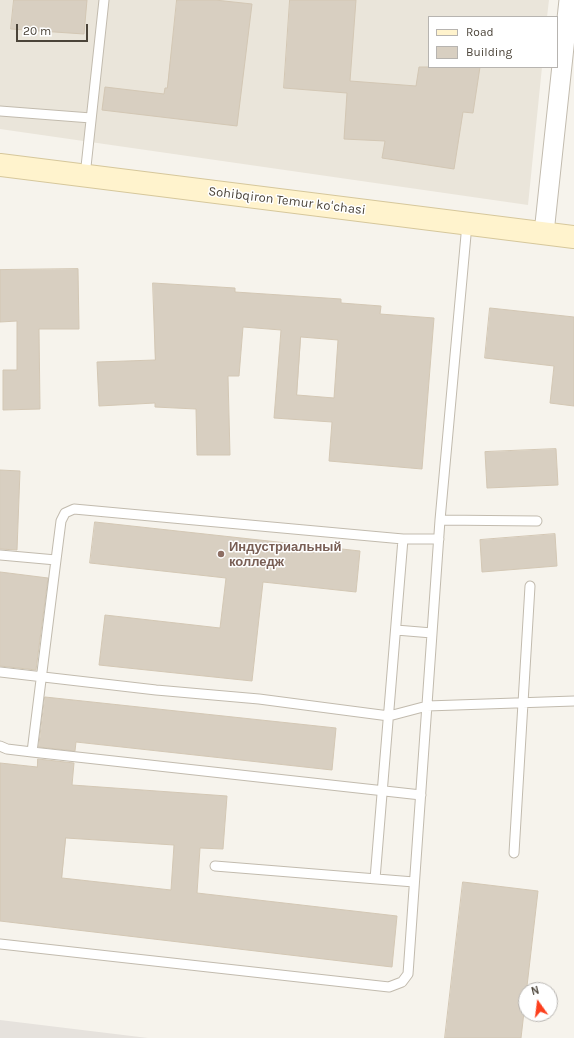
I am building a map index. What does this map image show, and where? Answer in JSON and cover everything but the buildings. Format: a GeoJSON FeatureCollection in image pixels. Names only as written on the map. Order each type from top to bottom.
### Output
{"type":"FeatureCollection","features":[{"type":"Feature","properties":{"kind":"main road","name":"Sohibqiron Temur koʻchasi"},"geometry":{"type":"LineString","coordinates":[[0,165],[574,237]]}},
{"type":"Feature","properties":{"kind":"street"},"geometry":{"type":"LineString","coordinates":[[544,233],[569,0]]}},
{"type":"Feature","properties":{"kind":"lane"},"geometry":{"type":"LineString","coordinates":[[85,176],[104,0]]}},
{"type":"Feature","properties":{"kind":"lane"},"geometry":{"type":"LineString","coordinates":[[0,112],[91,118]]}},
{"type":"Feature","properties":{"kind":"lane"},"geometry":{"type":"LineString","coordinates":[[0,944],[389,987],[402,982],[408,974],[440,520],[467,224]]}},
{"type":"Feature","properties":{"kind":"lane"},"geometry":{"type":"LineString","coordinates":[[32,752],[61,522],[65,513],[74,509],[403,539],[439,539]]}},
{"type":"Feature","properties":{"kind":"lane"},"geometry":{"type":"LineString","coordinates":[[440,520],[537,521]]}},
{"type":"Feature","properties":{"kind":"lane"},"geometry":{"type":"LineString","coordinates":[[375,879],[403,539]]}},
{"type":"Feature","properties":{"kind":"lane"},"geometry":{"type":"LineString","coordinates":[[0,555],[56,560]]}},
{"type":"Feature","properties":{"kind":"lane"},"geometry":{"type":"LineString","coordinates":[[514,853],[530,586]]}},
{"type":"Feature","properties":{"kind":"lane"},"geometry":{"type":"LineString","coordinates":[[396,630],[432,633]]}},
{"type":"Feature","properties":{"kind":"lane"},"geometry":{"type":"LineString","coordinates":[[0,672],[156,690],[259,699],[389,716],[427,706],[574,701]]}},
{"type":"Feature","properties":{"kind":"lane"},"geometry":{"type":"LineString","coordinates":[[0,746],[7,749],[32,752],[421,795]]}},
{"type":"Feature","properties":{"kind":"lane"},"geometry":{"type":"LineString","coordinates":[[215,866],[414,882]]}},
{"type":"Feature","properties":{"kind":"shaded area"},"geometry":{"type":"Polygon","coordinates":[[[0,0],[549,0],[547,16],[428,16],[428,68],[542,68],[528,205],[0,129],[0,0]]]}},
{"type":"Feature","properties":{"kind":"shaded area"},"geometry":{"type":"Polygon","coordinates":[[[0,1020],[148,1038],[0,1038],[0,1020]]]}},
{"type":"Feature","properties":{"kind":"place","name":"Индустриальный колледж"},"geometry":{"type":"Point","coordinates":[221,554]}}]}
